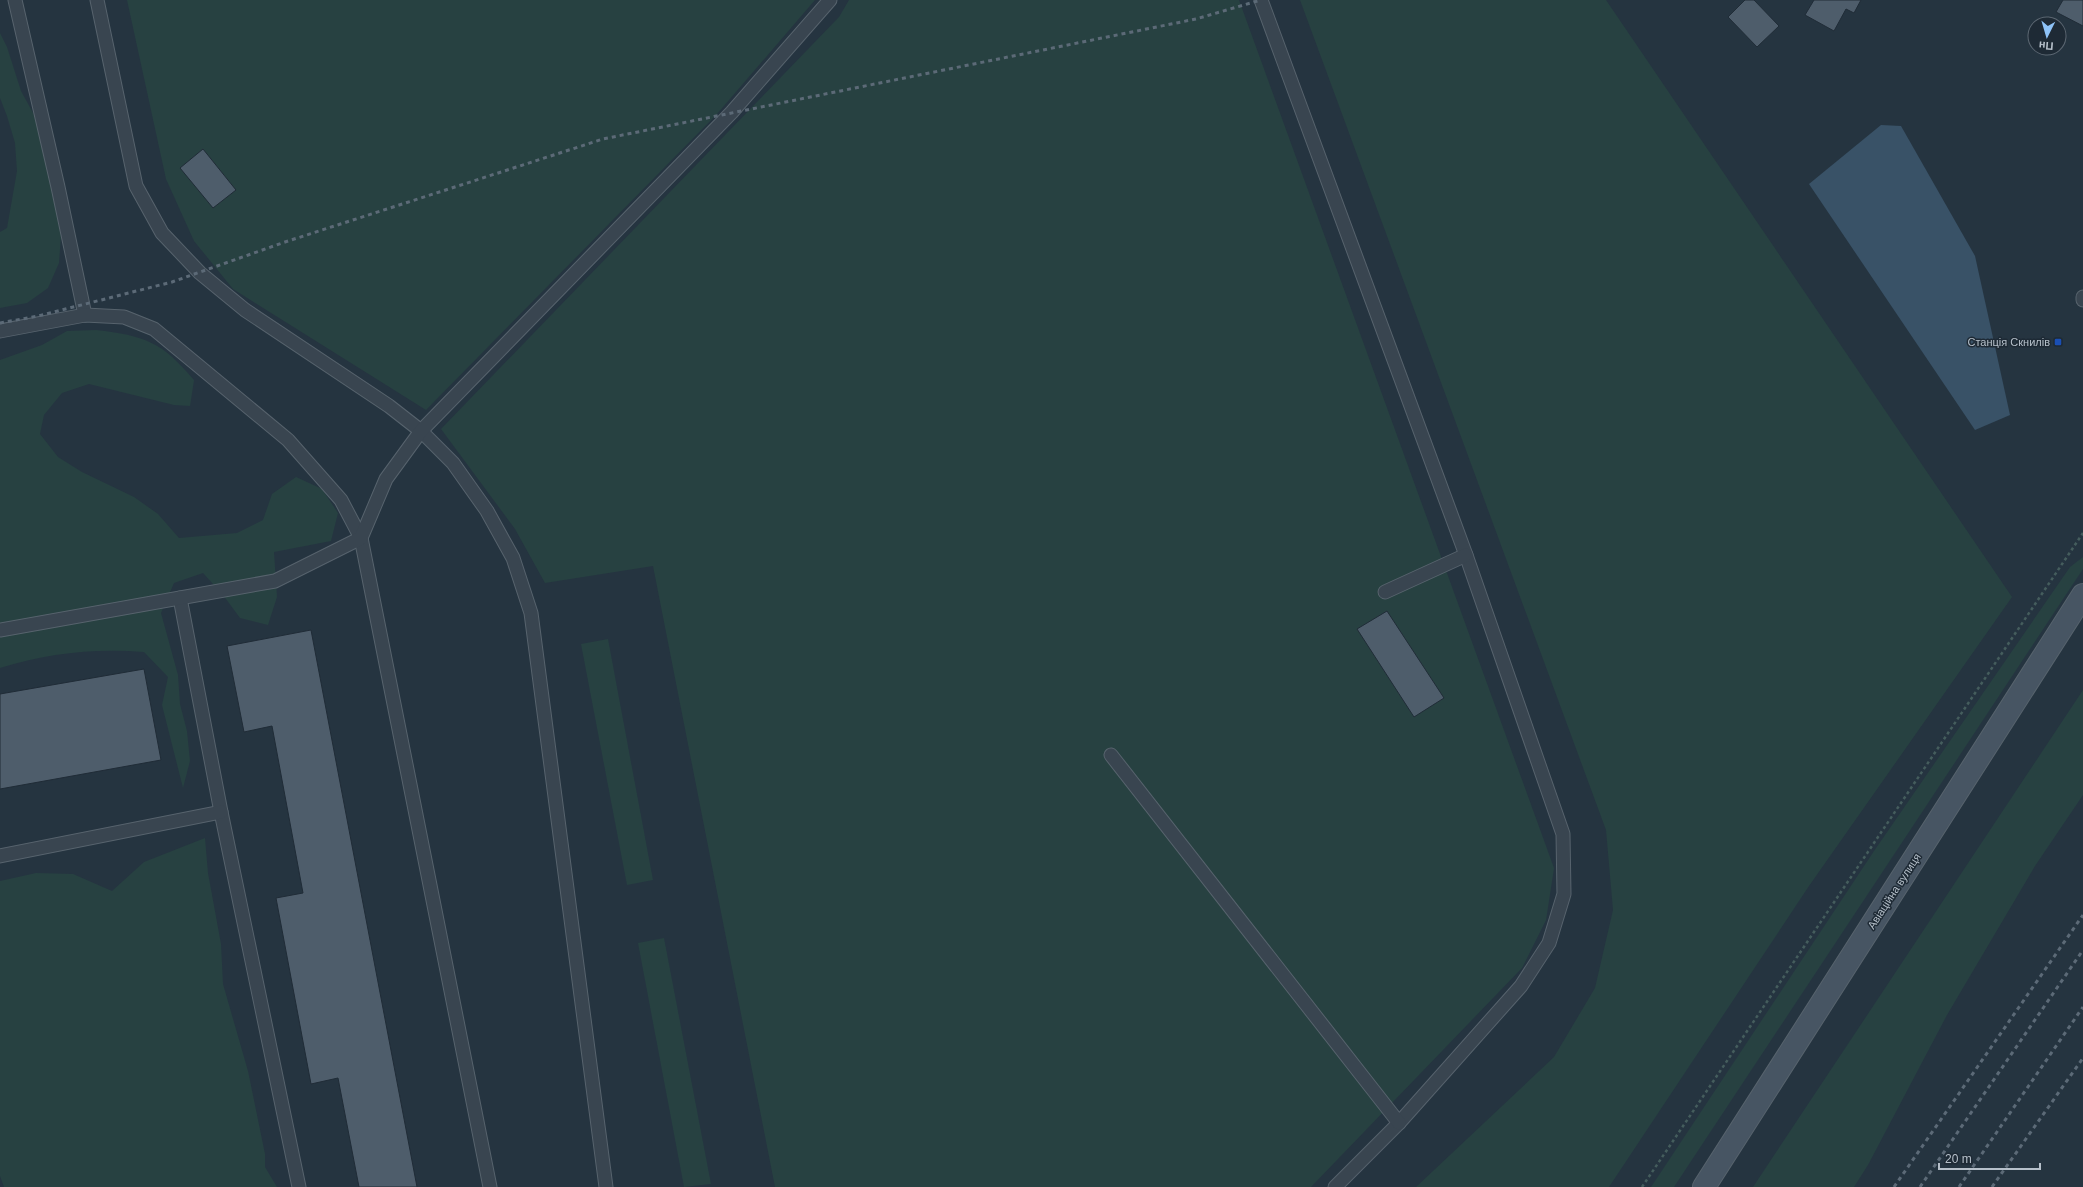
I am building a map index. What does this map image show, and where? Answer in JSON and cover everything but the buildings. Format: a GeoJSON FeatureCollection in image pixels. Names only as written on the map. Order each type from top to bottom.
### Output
{"type":"FeatureCollection","features":[{"type":"Feature","properties":{"kind":"street","name":"Авіаційна вулиця"},"geometry":{"type":"LineString","coordinates":[[1704,1187],[2083,595]]}},
{"type":"Feature","properties":{"kind":"lane"},"geometry":{"type":"LineString","coordinates":[[15,0],[58,187],[85,315]]}},
{"type":"Feature","properties":{"kind":"lane"},"geometry":{"type":"LineString","coordinates":[[97,0],[136,186],[162,233],[200,274],[245,310],[390,406],[421,431],[453,463],[488,512],[513,558],[531,613],[606,1187]]}},
{"type":"Feature","properties":{"kind":"lane"},"geometry":{"type":"LineString","coordinates":[[0,630],[274,581],[361,538],[386,479],[421,431],[732,112],[830,0]]}},
{"type":"Feature","properties":{"kind":"lane"},"geometry":{"type":"LineString","coordinates":[[1261,0],[1466,555],[1563,834],[1564,894],[1549,943],[1520,986],[1399,1123],[1335,1187]]}},
{"type":"Feature","properties":{"kind":"lane"},"geometry":{"type":"LineString","coordinates":[[0,331],[85,315],[124,317],[154,329],[288,440],[341,500],[361,538],[490,1187]]}},
{"type":"Feature","properties":{"kind":"lane"},"geometry":{"type":"LineString","coordinates":[[1385,592],[1466,555]]}},
{"type":"Feature","properties":{"kind":"lane"},"geometry":{"type":"LineString","coordinates":[[180,598],[221,812],[299,1187]]}},
{"type":"Feature","properties":{"kind":"lane"},"geometry":{"type":"LineString","coordinates":[[1112,755],[1399,1123]]}},
{"type":"Feature","properties":{"kind":"lane"},"geometry":{"type":"LineString","coordinates":[[0,856],[221,812]]}},
{"type":"Feature","properties":{"kind":"path"},"geometry":{"type":"LineString","coordinates":[[1642,1187],[2083,533]]}},
{"type":"Feature","properties":{"kind":"green space"},"geometry":{"type":"Polygon","coordinates":[[[127,0],[815,0],[717,114],[426,410],[233,289],[194,241],[166,179],[127,0]]]}},
{"type":"Feature","properties":{"kind":"green space"},"geometry":{"type":"Polygon","coordinates":[[[849,0],[1239,0],[1554,868],[1546,920],[1522,968],[1311,1187],[775,1187],[653,566],[545,583],[515,529],[441,429],[839,17],[849,0]]]}},
{"type":"Feature","properties":{"kind":"green space"},"geometry":{"type":"Polygon","coordinates":[[[1300,0],[1606,0],[2012,597],[1809,886],[1609,1187],[1416,1187],[1554,1057],[1595,988],[1613,910],[1606,830],[1300,0]]]}},
{"type":"Feature","properties":{"kind":"green space"},"geometry":{"type":"Polygon","coordinates":[[[0,33],[7,47],[21,91],[43,131],[56,190],[61,235],[59,263],[48,288],[27,303],[0,308],[0,232],[7,228],[17,171],[15,143],[0,98],[0,33]]]}},
{"type":"Feature","properties":{"kind":"green space"},"geometry":{"type":"Polygon","coordinates":[[[96,330],[140,338],[151,343],[172,357],[194,380],[190,406],[174,405],[89,384],[62,393],[44,415],[40,434],[58,457],[82,472],[134,497],[158,514],[179,538],[237,533],[263,520],[272,494],[296,477],[322,489],[338,513],[331,541],[274,552],[277,597],[268,625],[240,618],[223,595],[203,573],[174,583],[161,613],[178,675],[180,704],[187,731],[190,761],[183,788],[162,705],[168,677],[144,652],[89,651],[53,655],[0,668],[0,360],[42,345],[67,331],[96,330]]]}},
{"type":"Feature","properties":{"kind":"green space"},"geometry":{"type":"Polygon","coordinates":[[[2083,557],[2083,569],[1674,1187],[1651,1187],[1874,851],[2070,567],[2083,557]]]}},
{"type":"Feature","properties":{"kind":"green space"},"geometry":{"type":"Polygon","coordinates":[[[608,639],[653,880],[627,885],[581,644],[608,639]]]}},
{"type":"Feature","properties":{"kind":"green space"},"geometry":{"type":"Polygon","coordinates":[[[2083,690],[2083,795],[2035,866],[1947,1015],[1868,1165],[1854,1187],[1753,1187],[2083,690]]]}},
{"type":"Feature","properties":{"kind":"green space"},"geometry":{"type":"Polygon","coordinates":[[[205,838],[208,873],[221,944],[223,984],[248,1071],[265,1154],[265,1167],[277,1187],[4,1187],[0,1176],[0,881],[36,873],[73,874],[112,891],[144,862],[205,838]]]}},
{"type":"Feature","properties":{"kind":"green space"},"geometry":{"type":"Polygon","coordinates":[[[664,938],[711,1184],[684,1187],[638,943],[664,938]]]}},
{"type":"Feature","properties":{"kind":"water"},"geometry":{"type":"Polygon","coordinates":[[[1881,125],[1901,126],[1975,256],[2010,415],[1975,430],[1809,184],[1881,125]]]}},
{"type":"Feature","properties":{"kind":"railway"},"geometry":{"type":"LineString","coordinates":[[0,323],[38,316],[172,282],[285,242],[603,139],[1196,19],[1261,0]]}},
{"type":"Feature","properties":{"kind":"railway"},"geometry":{"type":"LineString","coordinates":[[1894,1187],[2083,915]]}},
{"type":"Feature","properties":{"kind":"railway"},"geometry":{"type":"LineString","coordinates":[[1920,1187],[2083,950]]}},
{"type":"Feature","properties":{"kind":"railway"},"geometry":{"type":"LineString","coordinates":[[1959,1187],[2083,1007]]}},
{"type":"Feature","properties":{"kind":"railway"},"geometry":{"type":"LineString","coordinates":[[1992,1187],[2083,1058]]}},
{"type":"Feature","properties":{"kind":"place","name":"Станція Скнилів"},"geometry":{"type":"Point","coordinates":[2058,342]}}]}
